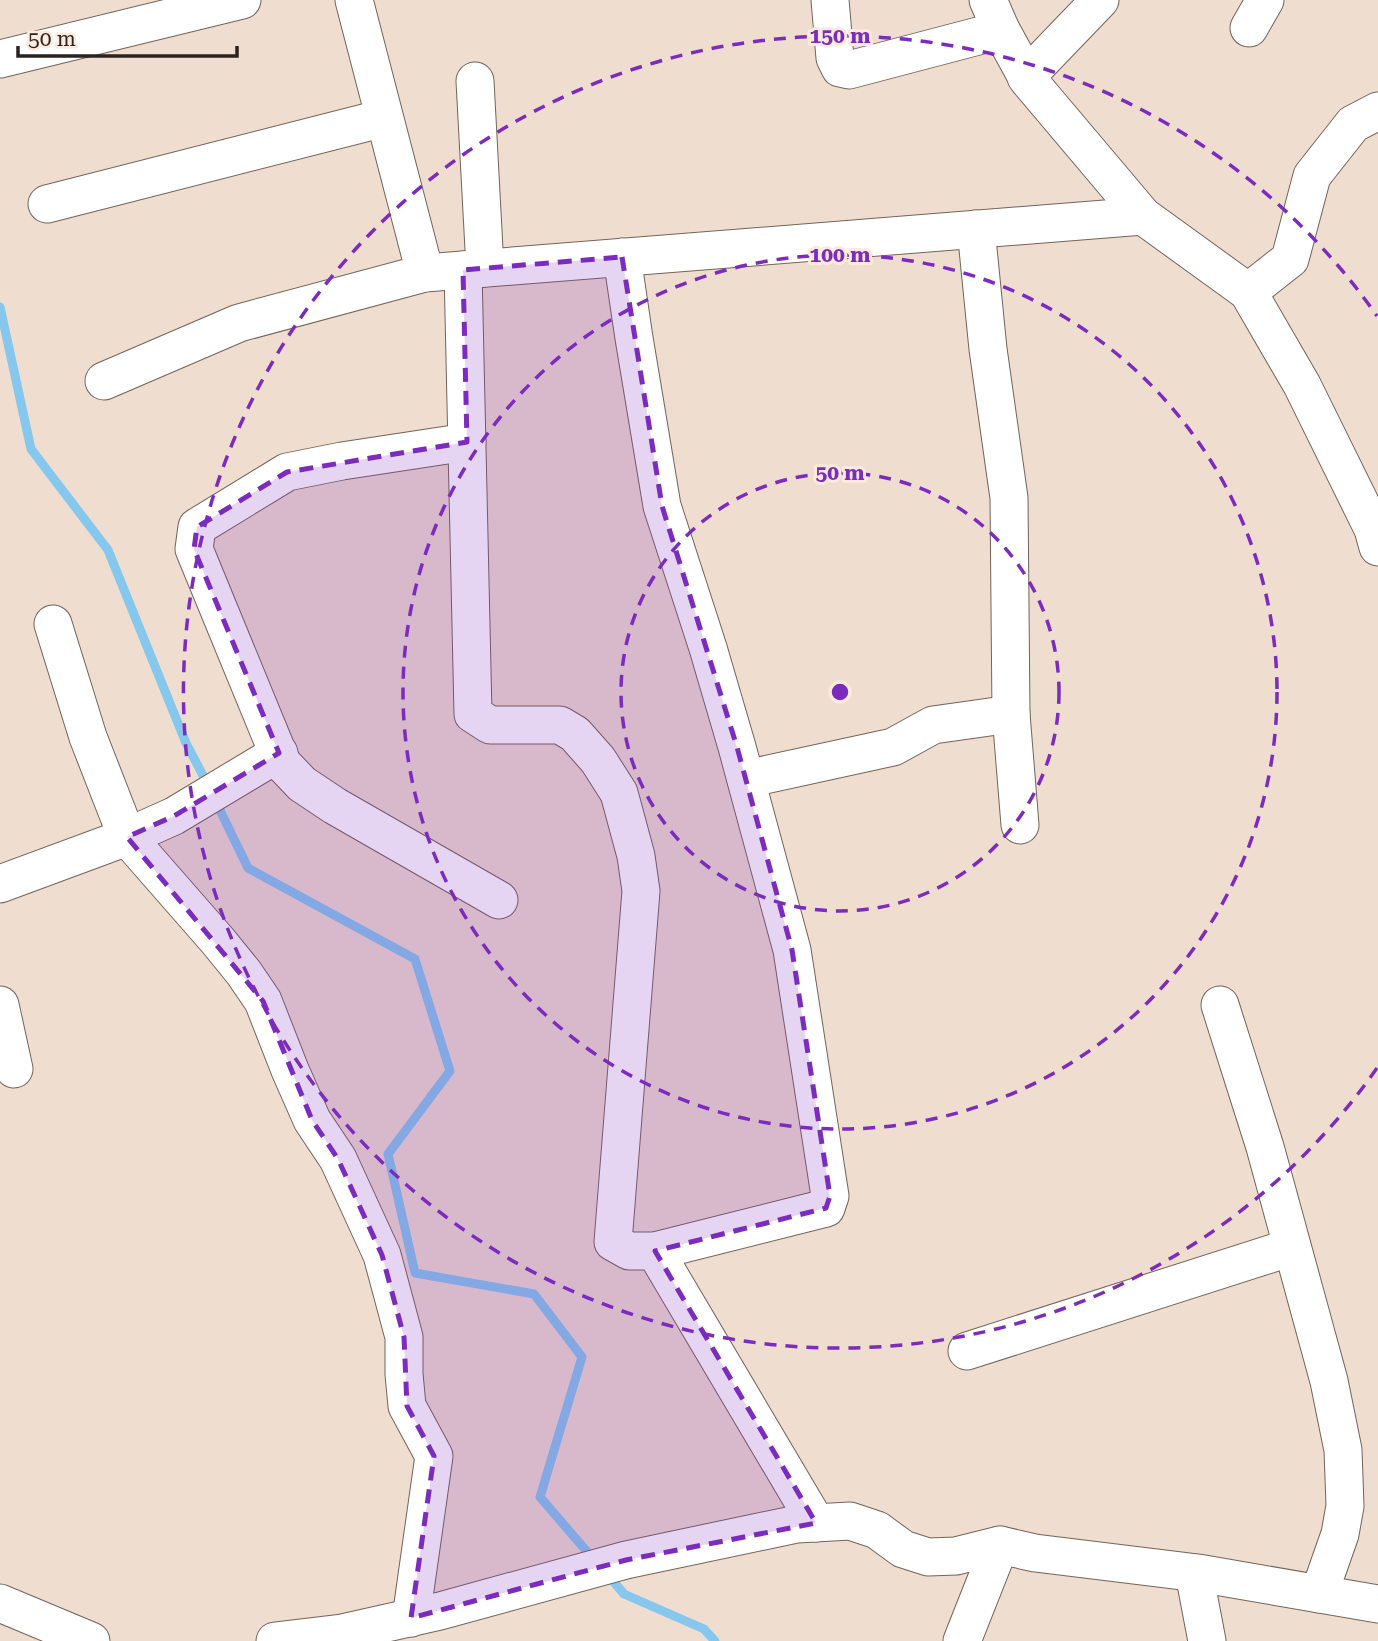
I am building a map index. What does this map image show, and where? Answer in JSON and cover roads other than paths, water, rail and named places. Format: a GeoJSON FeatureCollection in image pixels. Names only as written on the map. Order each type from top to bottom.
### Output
{"type":"FeatureCollection","features":[{"type":"Feature","properties":{"kind":"street"},"geometry":{"type":"LineString","coordinates":[[0,59],[242,0]]}},
{"type":"Feature","properties":{"kind":"street"},"geometry":{"type":"LineString","coordinates":[[354,0],[425,273]]}},
{"type":"Feature","properties":{"kind":"street"},"geometry":{"type":"LineString","coordinates":[[830,0],[835,58],[840,68],[849,70],[994,15],[1026,77],[1143,216],[1248,292],[1303,385],[1373,528],[1378,547]]}},
{"type":"Feature","properties":{"kind":"street"},"geometry":{"type":"LineString","coordinates":[[1026,77],[1100,0]]}},
{"type":"Feature","properties":{"kind":"street"},"geometry":{"type":"LineString","coordinates":[[475,81],[474,269],[467,442],[472,714],[489,725],[560,725],[575,734],[598,760],[618,793],[636,856],[641,891],[613,1242],[629,1251],[655,1251],[826,1208],[830,1196],[792,950],[708,648],[662,506],[622,257]]}},
{"type":"Feature","properties":{"kind":"street"},"geometry":{"type":"LineString","coordinates":[[1248,292],[1290,259],[1312,176],[1353,124],[1378,111]]}},
{"type":"Feature","properties":{"kind":"street"},"geometry":{"type":"LineString","coordinates":[[47,204],[384,118]]}},
{"type":"Feature","properties":{"kind":"street"},"geometry":{"type":"LineString","coordinates":[[104,381],[239,323],[425,273],[1143,216]]}},
{"type":"Feature","properties":{"kind":"street"},"geometry":{"type":"LineString","coordinates":[[975,229],[988,349],[1009,498],[1011,714],[1020,825]]}},
{"type":"Feature","properties":{"kind":"street"},"geometry":{"type":"LineString","coordinates":[[467,442],[287,472],[197,527],[194,549],[282,763],[302,784],[324,799],[499,901]]}},
{"type":"Feature","properties":{"kind":"street"},"geometry":{"type":"LineString","coordinates":[[53,624],[88,737],[127,837],[218,941],[262,1001],[312,1120],[338,1159],[382,1255],[404,1337],[407,1406],[434,1456],[385,1628]]}},
{"type":"Feature","properties":{"kind":"street"},"geometry":{"type":"LineString","coordinates":[[746,779],[893,747],[933,725],[1011,714]]}},
{"type":"Feature","properties":{"kind":"street"},"geometry":{"type":"LineString","coordinates":[[0,884],[127,837],[174,816],[279,753]]}},
{"type":"Feature","properties":{"kind":"street"},"geometry":{"type":"LineString","coordinates":[[1220,1005],[1265,1147],[1329,1381],[1343,1450],[1345,1506],[1340,1534],[1319,1594]]}},
{"type":"Feature","properties":{"kind":"street"},"geometry":{"type":"LineString","coordinates":[[0,1006],[14,1069]]}},
{"type":"Feature","properties":{"kind":"street"},"geometry":{"type":"LineString","coordinates":[[967,1351],[1292,1247]]}},
{"type":"Feature","properties":{"kind":"street"},"geometry":{"type":"LineString","coordinates":[[655,1251],[816,1523]]}},
{"type":"Feature","properties":{"kind":"street"},"geometry":{"type":"LineString","coordinates":[[275,1641],[385,1628],[626,1560],[797,1524],[850,1521],[877,1530],[903,1549],[929,1557],[956,1556],[1000,1545],[1035,1553],[1194,1573],[1378,1604]]}},
{"type":"Feature","properties":{"kind":"street"},"geometry":{"type":"LineString","coordinates":[[962,1641],[1000,1545]]}},
{"type":"Feature","properties":{"kind":"street"},"geometry":{"type":"LineString","coordinates":[[1194,1573],[1207,1641]]}},
{"type":"Feature","properties":{"kind":"street"},"geometry":{"type":"LineString","coordinates":[[0,1602],[91,1641]]}},
{"type":"Feature","properties":{"kind":"waterway"},"geometry":{"type":"LineString","coordinates":[[0,307],[31,449],[108,550],[186,743],[209,787]]}},
{"type":"Feature","properties":{"kind":"waterway"},"geometry":{"type":"LineString","coordinates":[[215,800],[248,868],[415,959],[450,1071],[388,1154],[415,1273],[534,1294],[582,1357],[540,1497],[595,1561]]}},
{"type":"Feature","properties":{"kind":"waterway"},"geometry":{"type":"LineString","coordinates":[[607,1574],[624,1594],[704,1629],[715,1641]]}}]}
